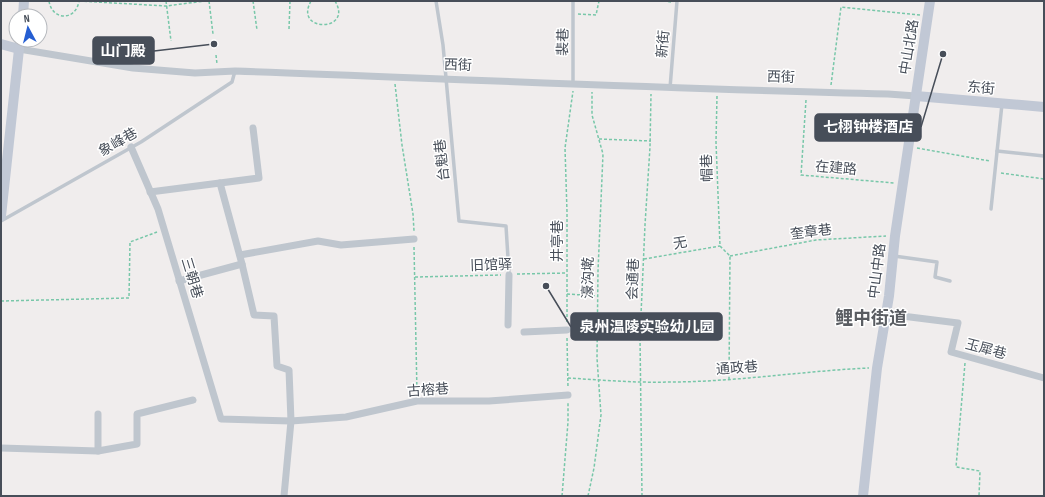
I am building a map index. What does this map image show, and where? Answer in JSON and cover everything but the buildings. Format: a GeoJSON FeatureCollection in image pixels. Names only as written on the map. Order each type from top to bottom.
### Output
{"type":"FeatureCollection","features":[{"type":"Feature","properties":{"kind":"street","name":"中山北路"},"geometry":{"type":"LineString","coordinates":[[916,96],[930,1]]}},
{"type":"Feature","properties":{"kind":"street"},"geometry":{"type":"LineString","coordinates":[[1,216],[20,48]]}},
{"type":"Feature","properties":{"kind":"street","name":"西街"},"geometry":{"type":"LineString","coordinates":[[35,48],[133,68],[195,72],[235,71],[573,83],[652,88],[916,96]]}},
{"type":"Feature","properties":{"kind":"street","name":"东街"},"geometry":{"type":"LineString","coordinates":[[916,96],[1044,108]]}},
{"type":"Feature","properties":{"kind":"street","name":"中山中路"},"geometry":{"type":"LineString","coordinates":[[863,496],[877,368],[886,314],[895,236],[916,96]]}},
{"type":"Feature","properties":{"kind":"street"},"geometry":{"type":"LineString","coordinates":[[150,192],[259,178],[253,128]]}},
{"type":"Feature","properties":{"kind":"street","name":"三朝巷"},"geometry":{"type":"LineString","coordinates":[[131,147],[158,209],[221,419]]}},
{"type":"Feature","properties":{"kind":"street"},"geometry":{"type":"LineString","coordinates":[[220,183],[240,255],[254,315],[274,316],[277,366],[290,370],[291,421],[284,496]]}},
{"type":"Feature","properties":{"kind":"street"},"geometry":{"type":"LineString","coordinates":[[240,255],[318,241],[341,245],[414,239]]}},
{"type":"Feature","properties":{"kind":"street"},"geometry":{"type":"LineString","coordinates":[[179,281],[242,264]]}},
{"type":"Feature","properties":{"kind":"street"},"geometry":{"type":"LineString","coordinates":[[508,325],[509,274]]}},
{"type":"Feature","properties":{"kind":"street","name":"玉犀巷"},"geometry":{"type":"LineString","coordinates":[[886,314],[958,323],[951,352],[1044,378]]}},
{"type":"Feature","properties":{"kind":"street"},"geometry":{"type":"LineString","coordinates":[[524,332],[567,330]]}},
{"type":"Feature","properties":{"kind":"street","name":"古榕巷"},"geometry":{"type":"LineString","coordinates":[[221,419],[291,421],[346,417],[417,401],[489,401],[568,395]]}},
{"type":"Feature","properties":{"kind":"street"},"geometry":{"type":"LineString","coordinates":[[1,448],[98,451],[137,444],[137,414],[193,400]]}},
{"type":"Feature","properties":{"kind":"street"},"geometry":{"type":"LineString","coordinates":[[98,414],[98,451]]}},
{"type":"Feature","properties":{"kind":"lane","name":"台魁巷"},"geometry":{"type":"LineString","coordinates":[[436,1],[443,45],[460,221],[506,226],[509,274]]}},
{"type":"Feature","properties":{"kind":"lane","name":"裴巷"},"geometry":{"type":"LineString","coordinates":[[573,1],[573,83]]}},
{"type":"Feature","properties":{"kind":"lane","name":"新街"},"geometry":{"type":"LineString","coordinates":[[670,88],[677,2]]}},
{"type":"Feature","properties":{"kind":"lane","name":"象峰巷"},"geometry":{"type":"LineString","coordinates":[[1,221],[131,147],[232,82],[235,71]]}},
{"type":"Feature","properties":{"kind":"lane"},"geometry":{"type":"LineString","coordinates":[[991,209],[1002,104]]}},
{"type":"Feature","properties":{"kind":"lane"},"geometry":{"type":"LineString","coordinates":[[997,151],[1044,156]]}},
{"type":"Feature","properties":{"kind":"lane"},"geometry":{"type":"LineString","coordinates":[[893,256],[937,262],[935,277],[950,281]]}},
{"type":"Feature","properties":{"kind":"path"},"geometry":{"type":"LineString","coordinates":[[49,1],[49,6],[55,13],[64,16],[73,14],[79,1],[166,6],[205,1]]}},
{"type":"Feature","properties":{"kind":"path"},"geometry":{"type":"LineString","coordinates":[[166,1],[172,41]]}},
{"type":"Feature","properties":{"kind":"path"},"geometry":{"type":"LineString","coordinates":[[209,1],[213,34]]}},
{"type":"Feature","properties":{"kind":"path"},"geometry":{"type":"LineString","coordinates":[[253,1],[257,30]]}},
{"type":"Feature","properties":{"kind":"path"},"geometry":{"type":"LineString","coordinates":[[289,29],[290,1]]}},
{"type":"Feature","properties":{"kind":"path"},"geometry":{"type":"LineString","coordinates":[[310,1],[308,6],[309,16],[312,21],[320,26],[330,24],[337,16],[338,7],[336,1]]}},
{"type":"Feature","properties":{"kind":"path"},"geometry":{"type":"LineString","coordinates":[[574,14],[596,15],[599,1]]}},
{"type":"Feature","properties":{"kind":"path"},"geometry":{"type":"LineString","coordinates":[[663,1],[677,2]]}},
{"type":"Feature","properties":{"kind":"path"},"geometry":{"type":"LineString","coordinates":[[830,93],[841,7],[928,15]]}},
{"type":"Feature","properties":{"kind":"path"},"geometry":{"type":"LineString","coordinates":[[216,55],[217,72]]}},
{"type":"Feature","properties":{"kind":"path","name":"井亭巷"},"geometry":{"type":"LineString","coordinates":[[562,496],[568,422],[565,148],[573,83]]}},
{"type":"Feature","properties":{"kind":"path","name":"濠沟墘"},"geometry":{"type":"LineString","coordinates":[[588,496],[594,468],[601,415],[597,358],[603,154],[592,115],[592,84]]}},
{"type":"Feature","properties":{"kind":"path","name":"会通巷"},"geometry":{"type":"LineString","coordinates":[[642,496],[640,337],[651,142],[652,88]]}},
{"type":"Feature","properties":{"kind":"path","name":"帽巷"},"geometry":{"type":"LineString","coordinates":[[717,90],[716,142],[720,246]]}},
{"type":"Feature","properties":{"kind":"path","name":"在建路"},"geometry":{"type":"LineString","coordinates":[[807,92],[801,175],[903,184]]}},
{"type":"Feature","properties":{"kind":"path"},"geometry":{"type":"LineString","coordinates":[[599,140],[651,142]]}},
{"type":"Feature","properties":{"kind":"path"},"geometry":{"type":"LineString","coordinates":[[909,147],[996,162]]}},
{"type":"Feature","properties":{"kind":"path"},"geometry":{"type":"LineString","coordinates":[[995,172],[1044,179]]}},
{"type":"Feature","properties":{"kind":"path"},"geometry":{"type":"LineString","coordinates":[[1,301],[129,298],[130,242],[164,229]]}},
{"type":"Feature","properties":{"kind":"path","name":"奎章巷"},"geometry":{"type":"LineString","coordinates":[[730,256],[816,240],[895,236]]}},
{"type":"Feature","properties":{"kind":"path"},"geometry":{"type":"LineString","coordinates":[[720,246],[730,256],[730,379]]}},
{"type":"Feature","properties":{"kind":"path","name":"无"},"geometry":{"type":"LineString","coordinates":[[644,259],[720,246]]}},
{"type":"Feature","properties":{"kind":"path","name":"旧馆驿"},"geometry":{"type":"LineString","coordinates":[[415,276],[567,273]]}},
{"type":"Feature","properties":{"kind":"path"},"geometry":{"type":"LineString","coordinates":[[567,294],[598,296]]}},
{"type":"Feature","properties":{"kind":"path"},"geometry":{"type":"LineString","coordinates":[[965,356],[956,467],[980,471],[979,496]]}},
{"type":"Feature","properties":{"kind":"path","name":"通政巷"},"geometry":{"type":"LineString","coordinates":[[568,378],[668,382],[877,368]]}},
{"type":"Feature","properties":{"kind":"place","name":"山门殿"},"geometry":{"type":"Point","coordinates":[214,44]}},
{"type":"Feature","properties":{"kind":"place","name":"七栩钟楼酒店"},"geometry":{"type":"Point","coordinates":[943,54]}},
{"type":"Feature","properties":{"kind":"place","name":"泉州温陵实验幼儿园"},"geometry":{"type":"Point","coordinates":[546,286]}},
{"type":"Feature","properties":{"kind":"district","name":"鲤中街道"},"geometry":{"type":"Point","coordinates":[871,318]}}]}
